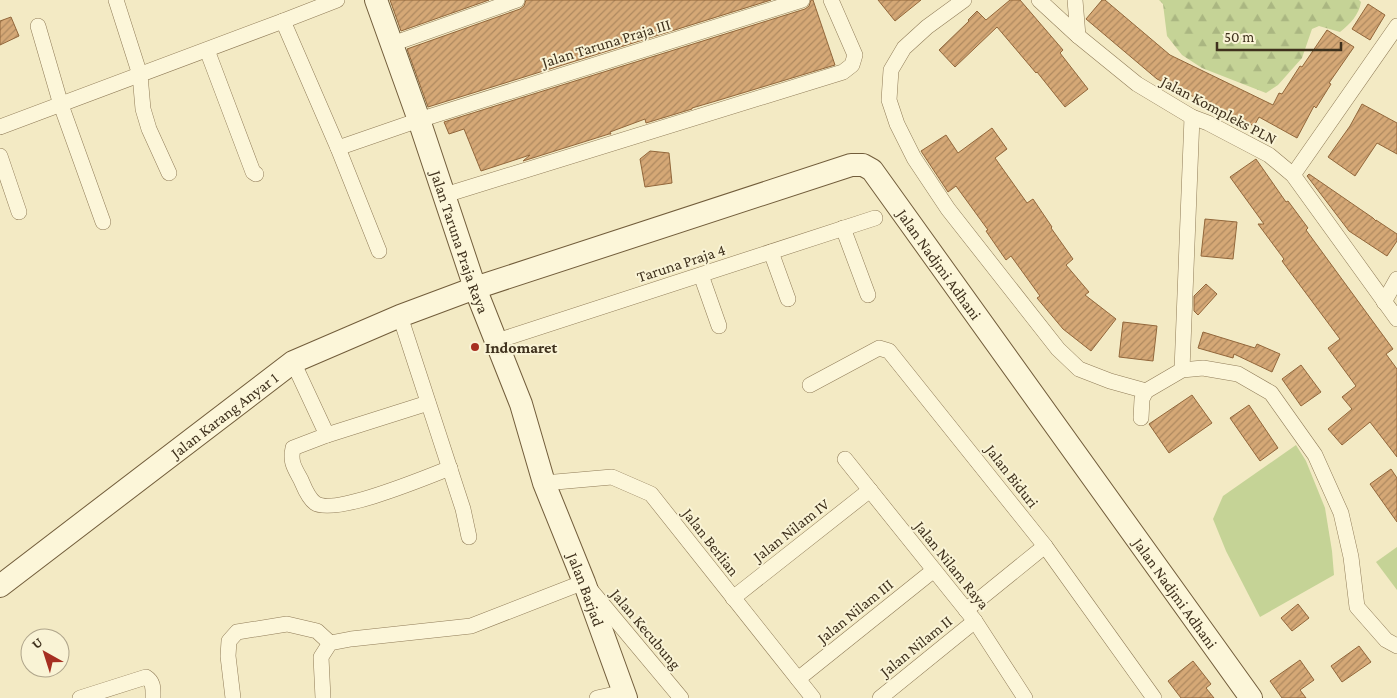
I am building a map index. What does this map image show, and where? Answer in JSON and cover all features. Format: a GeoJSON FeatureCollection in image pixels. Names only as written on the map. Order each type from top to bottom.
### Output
{"type":"FeatureCollection","features":[{"type":"Feature","properties":{"kind":"main road","name":"Jalan Taruna Praja Raya"},"geometry":{"type":"LineString","coordinates":[[376,0],[420,120],[475,288],[521,404],[544,483]]}},
{"type":"Feature","properties":{"kind":"main road","name":"Jalan Nadjmi Adhani"},"geometry":{"type":"LineString","coordinates":[[475,288],[851,165],[863,165],[872,170],[1251,698]]}},
{"type":"Feature","properties":{"kind":"main road","name":"Jalan Karang Anyar 1"},"geometry":{"type":"LineString","coordinates":[[0,586],[294,362],[400,316],[475,288]]}},
{"type":"Feature","properties":{"kind":"main road","name":"Jalan Barjad"},"geometry":{"type":"LineString","coordinates":[[544,483],[584,582],[625,695]]}},
{"type":"Feature","properties":{"kind":"street"},"geometry":{"type":"LineString","coordinates":[[116,0],[140,75],[143,109],[149,129],[169,173]]}},
{"type":"Feature","properties":{"kind":"street"},"geometry":{"type":"LineString","coordinates":[[0,128],[337,0]]}},
{"type":"Feature","properties":{"kind":"street"},"geometry":{"type":"LineString","coordinates":[[392,44],[517,0]]}},
{"type":"Feature","properties":{"kind":"street","name":"Jalan Taruna Praja III"},"geometry":{"type":"LineString","coordinates":[[338,148],[420,120],[802,0]]}},
{"type":"Feature","properties":{"kind":"street"},"geometry":{"type":"LineString","coordinates":[[445,194],[843,72],[852,65],[854,55],[831,0]]}},
{"type":"Feature","properties":{"kind":"street"},"geometry":{"type":"LineString","coordinates":[[964,0],[927,27],[904,48],[891,70],[889,100],[897,124],[914,158],[948,209],[1058,350],[1079,369],[1110,382],[1146,391]]}},
{"type":"Feature","properties":{"kind":"street","name":"Jalan Kompleks PLN"},"geometry":{"type":"LineString","coordinates":[[1039,0],[1078,36],[1137,84],[1192,117],[1208,123],[1269,155],[1293,175],[1397,319]]}},
{"type":"Feature","properties":{"kind":"street"},"geometry":{"type":"LineString","coordinates":[[1075,0],[1078,36]]}},
{"type":"Feature","properties":{"kind":"street"},"geometry":{"type":"LineString","coordinates":[[283,21],[338,148],[379,251]]}},
{"type":"Feature","properties":{"kind":"street"},"geometry":{"type":"LineString","coordinates":[[38,26],[61,105],[103,222]]}},
{"type":"Feature","properties":{"kind":"street"},"geometry":{"type":"LineString","coordinates":[[1293,175],[1397,26]]}},
{"type":"Feature","properties":{"kind":"street"},"geometry":{"type":"LineString","coordinates":[[207,50],[253,172],[256,174]]}},
{"type":"Feature","properties":{"kind":"street"},"geometry":{"type":"LineString","coordinates":[[1182,370],[1192,117]]}},
{"type":"Feature","properties":{"kind":"street"},"geometry":{"type":"LineString","coordinates":[[0,156],[19,212]]}},
{"type":"Feature","properties":{"kind":"street","name":"Taruna Praja 4"},"geometry":{"type":"LineString","coordinates":[[497,341],[875,218]]}},
{"type":"Feature","properties":{"kind":"street"},"geometry":{"type":"LineString","coordinates":[[844,228],[868,295]]}},
{"type":"Feature","properties":{"kind":"street"},"geometry":{"type":"LineString","coordinates":[[770,252],[788,299]]}},
{"type":"Feature","properties":{"kind":"street"},"geometry":{"type":"LineString","coordinates":[[701,274],[719,326]]}},
{"type":"Feature","properties":{"kind":"street"},"geometry":{"type":"LineString","coordinates":[[1384,302],[1397,279]]}},
{"type":"Feature","properties":{"kind":"street"},"geometry":{"type":"LineString","coordinates":[[400,316],[463,509],[469,537]]}},
{"type":"Feature","properties":{"kind":"street","name":"Jalan Biduri"},"geometry":{"type":"LineString","coordinates":[[810,386],[879,348],[889,351],[1045,546],[1154,698]]}},
{"type":"Feature","properties":{"kind":"street"},"geometry":{"type":"LineString","coordinates":[[294,362],[327,435]]}},
{"type":"Feature","properties":{"kind":"street"},"geometry":{"type":"LineString","coordinates":[[1142,418],[1142,399],[1146,391],[1182,370],[1203,368],[1238,374],[1271,393],[1314,455],[1341,514],[1351,557],[1357,607],[1386,640],[1397,646]]}},
{"type":"Feature","properties":{"kind":"street"},"geometry":{"type":"LineString","coordinates":[[428,403],[327,435],[293,448],[290,458],[310,498],[316,504],[326,506],[366,499],[450,468]]}},
{"type":"Feature","properties":{"kind":"street","name":"Jalan Nilam Raya"},"geometry":{"type":"LineString","coordinates":[[845,459],[970,615],[1025,698]]}},
{"type":"Feature","properties":{"kind":"street","name":"Jalan Berlian"},"geometry":{"type":"LineString","coordinates":[[544,483],[612,477],[651,494],[813,698]]}},
{"type":"Feature","properties":{"kind":"street","name":"Jalan Nilam IV"},"geometry":{"type":"LineString","coordinates":[[733,598],[870,490]]}},
{"type":"Feature","properties":{"kind":"street","name":"Jalan Nilam II"},"geometry":{"type":"LineString","coordinates":[[880,698],[1045,546]]}},
{"type":"Feature","properties":{"kind":"street","name":"Jalan Nilam III"},"geometry":{"type":"LineString","coordinates":[[798,679],[934,570]]}},
{"type":"Feature","properties":{"kind":"street"},"geometry":{"type":"LineString","coordinates":[[323,698],[321,657],[330,643],[470,626],[584,582]]}},
{"type":"Feature","properties":{"kind":"street","name":"Jalan Kecubung"},"geometry":{"type":"LineString","coordinates":[[584,582],[681,698]]}},
{"type":"Feature","properties":{"kind":"street"},"geometry":{"type":"LineString","coordinates":[[233,698],[228,656],[229,642],[237,632],[287,624],[317,631],[330,643]]}},
{"type":"Feature","properties":{"kind":"street"},"geometry":{"type":"LineString","coordinates":[[80,698],[146,677],[153,686],[153,698]]}},
{"type":"Feature","properties":{"kind":"street"},"geometry":{"type":"LineString","coordinates":[[597,698],[625,695]]}},
{"type":"Feature","properties":{"kind":"green space"},"geometry":{"type":"Polygon","coordinates":[[[1159,0],[1359,0],[1361,2],[1354,19],[1340,32],[1319,26],[1312,29],[1302,58],[1278,85],[1266,93],[1202,68],[1182,55],[1167,36],[1163,4],[1159,0]]]}},
{"type":"Feature","properties":{"kind":"green space"},"geometry":{"type":"Polygon","coordinates":[[[1296,445],[1306,461],[1325,508],[1334,575],[1260,617],[1226,551],[1213,519],[1223,496],[1296,445]]]}},
{"type":"Feature","properties":{"kind":"green space"},"geometry":{"type":"Polygon","coordinates":[[[1397,547],[1397,590],[1376,562],[1397,547]]]}},
{"type":"Feature","properties":{"kind":"building"},"geometry":{"type":"Polygon","coordinates":[[[390,0],[489,0],[401,31],[390,0]]]}},
{"type":"Feature","properties":{"kind":"building"},"geometry":{"type":"Polygon","coordinates":[[[526,0],[771,0],[428,107],[407,49],[520,9],[524,6],[526,0]]]}},
{"type":"Feature","properties":{"kind":"building"},"geometry":{"type":"Polygon","coordinates":[[[811,0],[813,0],[835,65],[646,123],[645,119],[610,132],[611,134],[523,161],[530,155],[481,171],[464,129],[449,134],[444,122],[805,9],[809,6],[811,0]]]}},
{"type":"Feature","properties":{"kind":"building"},"geometry":{"type":"Polygon","coordinates":[[[878,0],[921,0],[895,21],[878,0]]]}},
{"type":"Feature","properties":{"kind":"building"},"geometry":{"type":"Polygon","coordinates":[[[1010,0],[1020,0],[1063,50],[1060,53],[1088,89],[1065,107],[997,27],[955,67],[939,50],[977,11],[986,20],[1010,0]]]}},
{"type":"Feature","properties":{"kind":"building"},"geometry":{"type":"Polygon","coordinates":[[[1102,0],[1105,0],[1170,55],[1273,105],[1279,93],[1282,94],[1327,30],[1354,47],[1329,83],[1331,84],[1316,108],[1314,106],[1297,138],[1259,117],[1254,126],[1157,79],[1086,19],[1102,0]]]}},
{"type":"Feature","properties":{"kind":"building"},"geometry":{"type":"Polygon","coordinates":[[[1368,4],[1385,15],[1370,40],[1352,29],[1368,4]]]}},
{"type":"Feature","properties":{"kind":"building"},"geometry":{"type":"Polygon","coordinates":[[[11,17],[19,36],[0,45],[0,21],[11,17]]]}},
{"type":"Feature","properties":{"kind":"building"},"geometry":{"type":"Polygon","coordinates":[[[1362,104],[1397,123],[1397,154],[1377,143],[1355,176],[1328,157],[1350,126],[1362,104]]]}},
{"type":"Feature","properties":{"kind":"building"},"geometry":{"type":"Polygon","coordinates":[[[992,128],[1007,149],[995,158],[1027,203],[1033,199],[1052,227],[1073,259],[1066,265],[1089,292],[1085,295],[1116,319],[1091,351],[1063,329],[1037,298],[1040,296],[1011,256],[1006,260],[986,231],[988,230],[956,186],[948,192],[921,151],[946,135],[958,153],[992,128]]]}},
{"type":"Feature","properties":{"kind":"building"},"geometry":{"type":"Polygon","coordinates":[[[650,151],[669,153],[672,183],[645,187],[640,159],[650,151]]]}},
{"type":"Feature","properties":{"kind":"building"},"geometry":{"type":"Polygon","coordinates":[[[1256,159],[1286,202],[1288,201],[1308,228],[1306,230],[1393,349],[1386,354],[1397,369],[1397,457],[1370,422],[1342,445],[1328,429],[1352,409],[1342,397],[1356,386],[1328,348],[1340,339],[1282,261],[1284,259],[1258,224],[1264,224],[1230,177],[1256,159]]]}},
{"type":"Feature","properties":{"kind":"building"},"geometry":{"type":"Polygon","coordinates":[[[1309,174],[1397,234],[1397,241],[1387,256],[1349,231],[1307,176],[1309,174]]]}},
{"type":"Feature","properties":{"kind":"building"},"geometry":{"type":"Polygon","coordinates":[[[1205,219],[1237,222],[1233,259],[1201,256],[1205,219]]]}},
{"type":"Feature","properties":{"kind":"building"},"geometry":{"type":"Polygon","coordinates":[[[1206,284],[1217,294],[1198,315],[1194,311],[1194,296],[1206,284]]]}},
{"type":"Feature","properties":{"kind":"building"},"geometry":{"type":"Polygon","coordinates":[[[1123,322],[1157,326],[1153,361],[1119,357],[1123,322]]]}},
{"type":"Feature","properties":{"kind":"building"},"geometry":{"type":"Polygon","coordinates":[[[1203,332],[1255,348],[1257,344],[1280,354],[1272,372],[1234,354],[1233,358],[1198,348],[1203,332]]]}},
{"type":"Feature","properties":{"kind":"building"},"geometry":{"type":"Polygon","coordinates":[[[1301,365],[1321,392],[1301,406],[1282,379],[1301,365]]]}},
{"type":"Feature","properties":{"kind":"building"},"geometry":{"type":"Polygon","coordinates":[[[1192,395],[1212,423],[1169,453],[1149,424],[1192,395]]]}},
{"type":"Feature","properties":{"kind":"building"},"geometry":{"type":"Polygon","coordinates":[[[1249,405],[1278,448],[1260,461],[1230,418],[1249,405]]]}},
{"type":"Feature","properties":{"kind":"building"},"geometry":{"type":"Polygon","coordinates":[[[1391,469],[1397,478],[1397,522],[1370,484],[1391,469]]]}},
{"type":"Feature","properties":{"kind":"building"},"geometry":{"type":"Polygon","coordinates":[[[1298,604],[1309,618],[1292,631],[1281,618],[1298,604]]]}},
{"type":"Feature","properties":{"kind":"building"},"geometry":{"type":"Polygon","coordinates":[[[1359,646],[1371,662],[1342,682],[1331,666],[1359,646]]]}},
{"type":"Feature","properties":{"kind":"building"},"geometry":{"type":"Polygon","coordinates":[[[1300,660],[1314,680],[1300,690],[1306,698],[1282,698],[1270,681],[1300,660]]]}},
{"type":"Feature","properties":{"kind":"building"},"geometry":{"type":"Polygon","coordinates":[[[1193,661],[1211,684],[1206,688],[1214,698],[1181,698],[1168,681],[1193,661]]]}},
{"type":"Feature","properties":{"kind":"place","name":"Indomaret"},"geometry":{"type":"Point","coordinates":[475,347]}}]}
